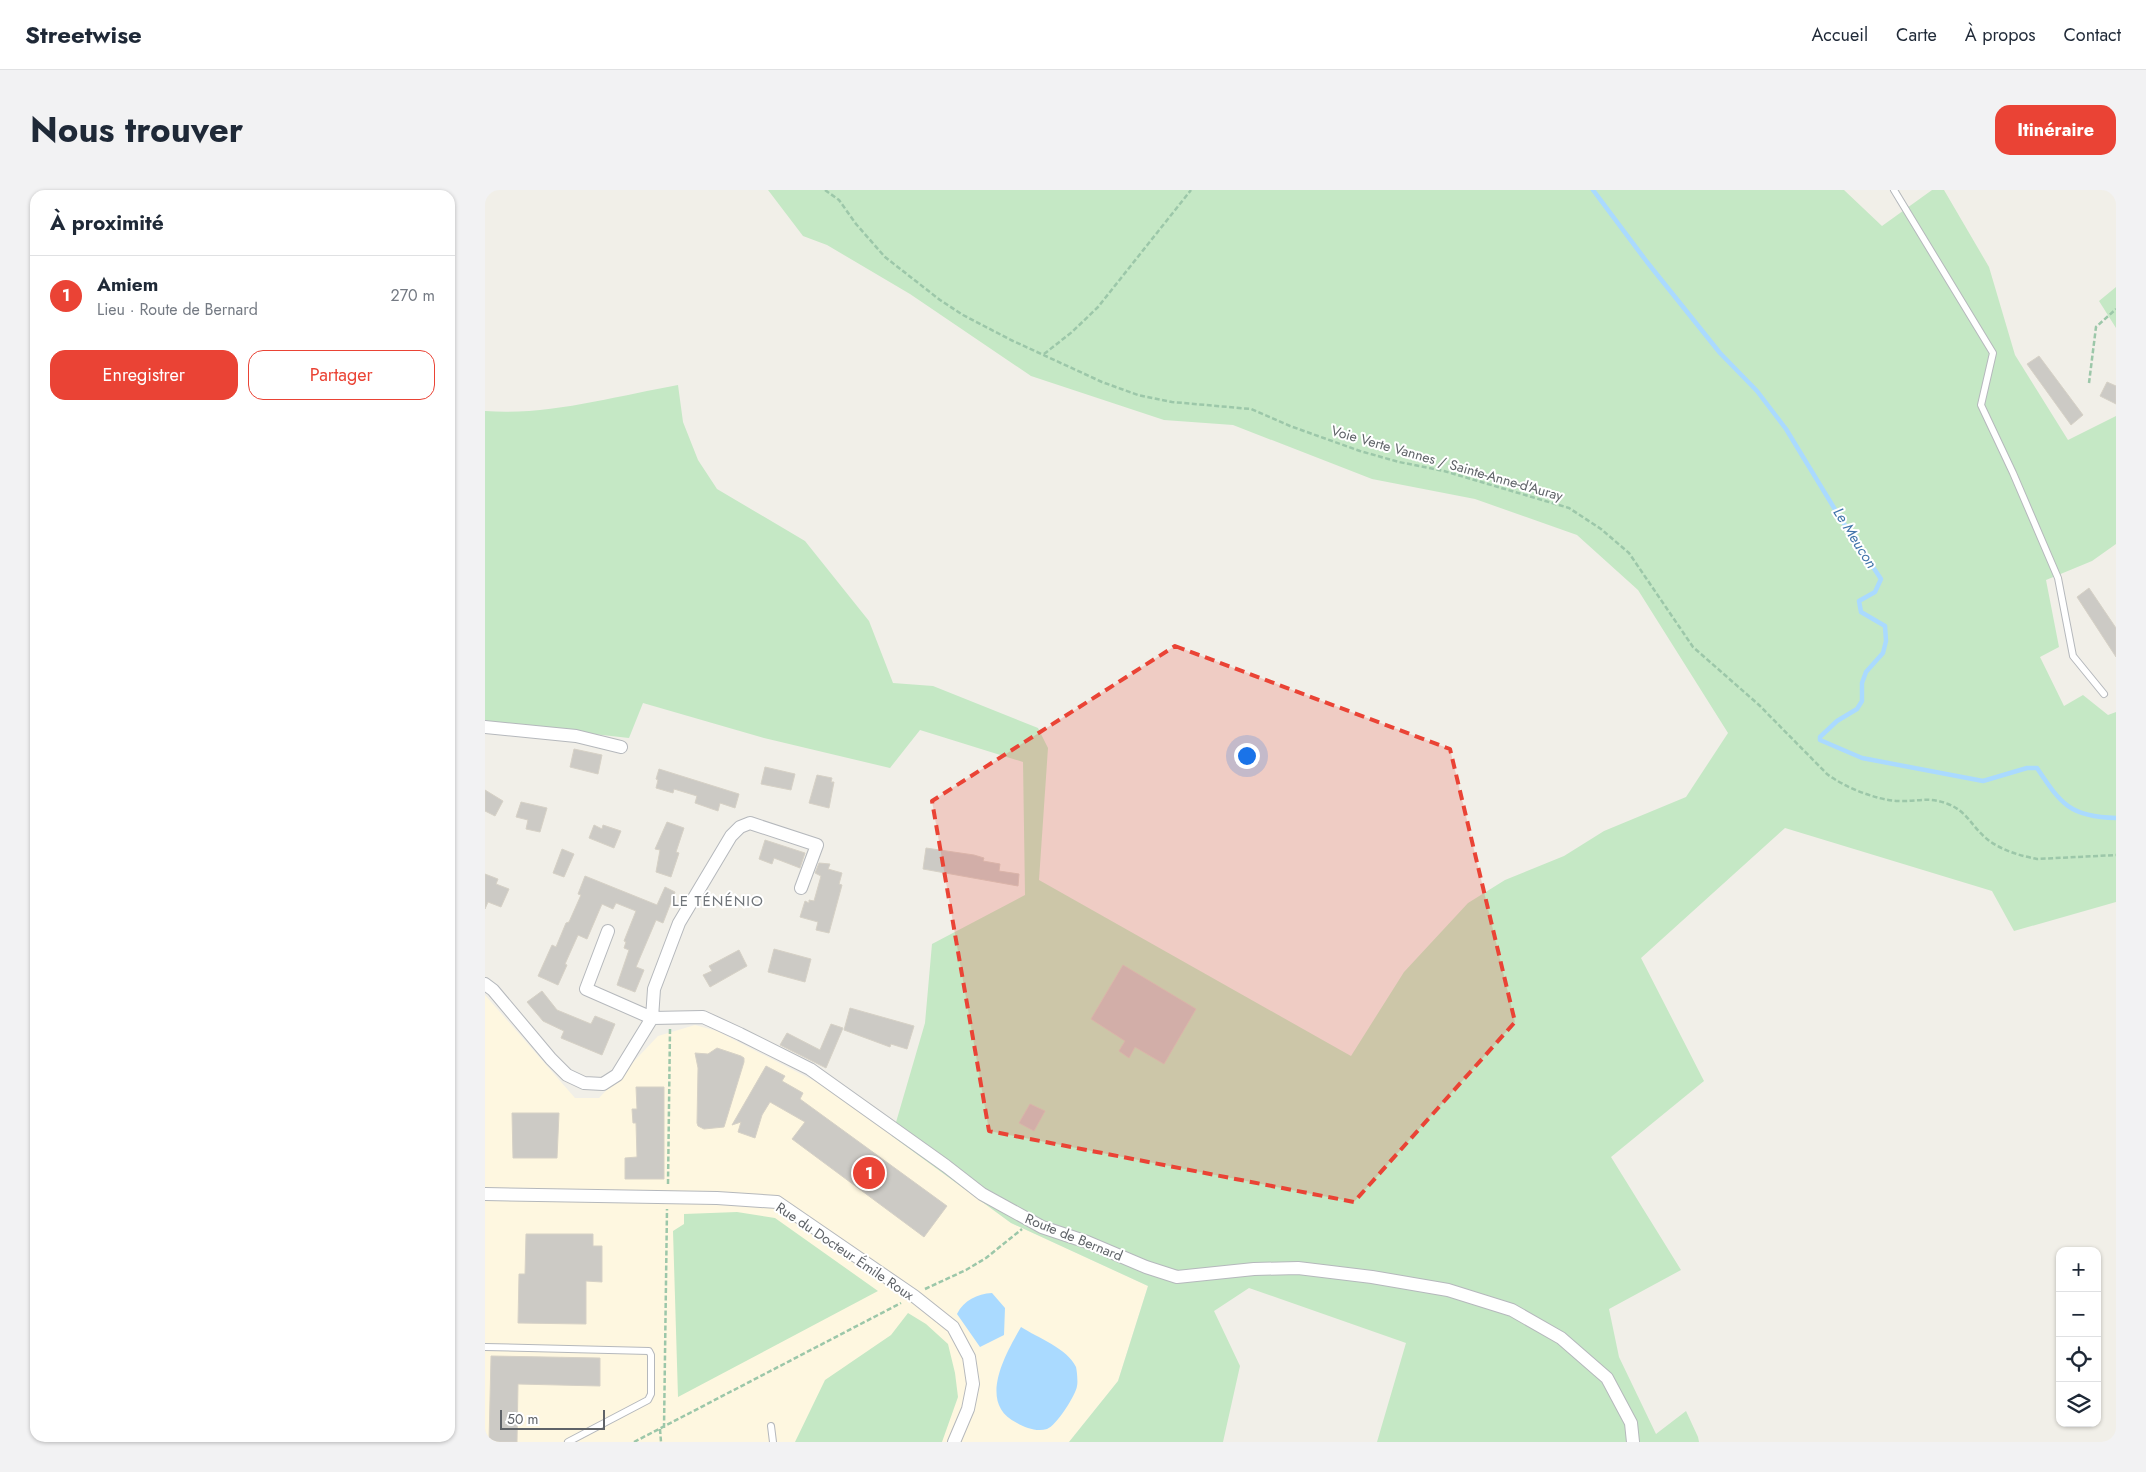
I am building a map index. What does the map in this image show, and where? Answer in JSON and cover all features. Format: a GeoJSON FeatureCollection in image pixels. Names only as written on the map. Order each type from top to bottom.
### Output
{"type":"FeatureCollection","features":[{"type":"Feature","properties":{"kind":"street"},"geometry":{"type":"LineString","coordinates":[[485,727],[576,736],[621,747]]}},
{"type":"Feature","properties":{"kind":"street"},"geometry":{"type":"LineString","coordinates":[[485,984],[493,990],[567,1075],[584,1083],[603,1084],[617,1075],[652,1018],[654,989],[679,923],[731,836],[740,827],[750,823],[817,845],[801,888]]}},
{"type":"Feature","properties":{"kind":"street"},"geometry":{"type":"LineString","coordinates":[[608,931],[586,989],[652,1018]]}},
{"type":"Feature","properties":{"kind":"street","name":"Route de Bernard"},"geometry":{"type":"LineString","coordinates":[[652,1018],[703,1017],[810,1069],[946,1166],[981,1194],[1030,1221],[1146,1268],[1177,1277],[1254,1269],[1298,1268],[1372,1277],[1448,1290],[1512,1310],[1561,1338],[1607,1378],[1631,1422],[1633,1442]]}},
{"type":"Feature","properties":{"kind":"street","name":"Rue du Docteur Émile Roux"},"geometry":{"type":"LineString","coordinates":[[485,1194],[667,1197],[777,1202],[914,1296],[953,1327],[969,1357],[973,1384],[968,1409],[953,1442]]}},
{"type":"Feature","properties":{"kind":"lane"},"geometry":{"type":"LineString","coordinates":[[1894,190],[1993,353],[1981,405],[2013,473],[2058,578],[2073,656],[2104,694]]}},
{"type":"Feature","properties":{"kind":"lane"},"geometry":{"type":"LineString","coordinates":[[485,1346],[649,1351],[651,1355],[651,1394],[648,1400],[568,1442]]}},
{"type":"Feature","properties":{"kind":"lane"},"geometry":{"type":"LineString","coordinates":[[771,1426],[773,1442]]}},
{"type":"Feature","properties":{"kind":"path","name":"Voie Verte Vannes / Sainte-Anne-d'Auray"},"geometry":{"type":"LineString","coordinates":[[825,190],[839,200],[885,257],[940,300],[987,328],[1102,382],[1138,394],[1172,402],[1251,409],[1290,426],[1360,451],[1399,462],[1444,471],[1569,508],[1601,528],[1624,548],[1693,647],[1759,705],[1827,774],[1839,783],[1885,799],[1898,801],[1927,798],[1950,805],[1965,813],[1989,840],[2025,857],[2037,860],[2116,855]]}},
{"type":"Feature","properties":{"kind":"path"},"geometry":{"type":"LineString","coordinates":[[1044,354],[1072,332],[1098,307],[1191,190]]}},
{"type":"Feature","properties":{"kind":"path"},"geometry":{"type":"LineString","coordinates":[[2089,383],[2096,327],[2116,308]]}},
{"type":"Feature","properties":{"kind":"path"},"geometry":{"type":"LineString","coordinates":[[664,1428],[670,1019]]}},
{"type":"Feature","properties":{"kind":"path"},"geometry":{"type":"LineString","coordinates":[[634,1442],[664,1428],[932,1285],[966,1270],[986,1258],[1017,1234],[1030,1221]]}},
{"type":"Feature","properties":{"kind":"path"},"geometry":{"type":"LineString","coordinates":[[660,1429],[661,1442]]}},
{"type":"Feature","properties":{"kind":"highlighted area"},"geometry":{"type":"Polygon","coordinates":[[[1175,646],[1450,749],[1515,1022],[1354,1202],[989,1131],[932,801],[1175,646]]]}},
{"type":"Feature","properties":{"kind":"shaded area"},"geometry":{"type":"Polygon","coordinates":[[[485,995],[575,1098],[599,1098],[658,1036],[695,1025],[717,1031],[828,1088],[1011,1223],[1148,1286],[1118,1381],[1069,1442],[485,1442],[485,995]]]}},
{"type":"Feature","properties":{"kind":"green space"},"geometry":{"type":"Polygon","coordinates":[[[768,190],[1844,190],[1882,226],[1932,190],[1944,190],[1989,267],[2015,355],[2068,440],[2116,416],[2116,544],[2092,561],[2046,580],[2059,647],[2040,657],[2064,706],[2083,695],[2108,715],[2116,712],[2116,902],[2014,931],[1992,891],[1785,828],[1641,958],[1704,1081],[1611,1157],[1681,1270],[1609,1309],[1619,1357],[1656,1434],[1686,1411],[1699,1442],[1377,1442],[1406,1343],[1249,1288],[1214,1311],[1240,1366],[1223,1442],[1069,1442],[1118,1381],[1148,1286],[1011,1223],[892,1136],[925,1023],[932,944],[1025,895],[1023,762],[920,730],[890,768],[764,738],[643,703],[629,738],[485,722],[485,411],[533,411],[557,408],[678,385],[683,422],[698,460],[717,489],[805,541],[869,621],[893,683],[933,686],[1038,728],[1048,748],[1039,880],[1351,1056],[1404,972],[1468,903],[1505,880],[1564,856],[1604,831],[1686,797],[1728,733],[1638,590],[1577,535],[1475,499],[1372,479],[1233,425],[1164,420],[1031,376],[910,294],[827,245],[803,236],[768,190]]]}},
{"type":"Feature","properties":{"kind":"green space"},"geometry":{"type":"Polygon","coordinates":[[[2116,287],[2116,328],[2099,301],[2116,287]]]}},
{"type":"Feature","properties":{"kind":"green space"},"geometry":{"type":"Polygon","coordinates":[[[737,1212],[775,1218],[878,1291],[678,1397],[673,1231],[684,1224],[684,1214],[737,1212]]]}},
{"type":"Feature","properties":{"kind":"green space"},"geometry":{"type":"Polygon","coordinates":[[[908,1313],[926,1324],[948,1344],[955,1373],[958,1397],[942,1442],[795,1442],[825,1380],[891,1335],[908,1313]]]}},
{"type":"Feature","properties":{"kind":"water"},"geometry":{"type":"Polygon","coordinates":[[[992,1293],[1005,1308],[1004,1335],[980,1347],[957,1314],[967,1301],[992,1293]]]}},
{"type":"Feature","properties":{"kind":"water"},"geometry":{"type":"Polygon","coordinates":[[[1021,1327],[1066,1354],[1076,1367],[1077,1384],[1073,1396],[1065,1410],[1051,1427],[1043,1430],[1035,1430],[1020,1425],[1005,1415],[999,1404],[996,1392],[1002,1365],[1021,1327]]]}},
{"type":"Feature","properties":{"kind":"building"},"geometry":{"type":"Polygon","coordinates":[[[2039,356],[2083,415],[2071,425],[2027,364],[2039,356]]]}},
{"type":"Feature","properties":{"kind":"building"},"geometry":{"type":"Polygon","coordinates":[[[2107,382],[2116,386],[2116,404],[2100,396],[2107,382]]]}},
{"type":"Feature","properties":{"kind":"building"},"geometry":{"type":"Polygon","coordinates":[[[2089,588],[2116,628],[2116,657],[2077,597],[2089,588]]]}},
{"type":"Feature","properties":{"kind":"building"},"geometry":{"type":"Polygon","coordinates":[[[574,749],[602,755],[598,774],[570,767],[574,749]]]}},
{"type":"Feature","properties":{"kind":"building"},"geometry":{"type":"Polygon","coordinates":[[[765,767],[795,774],[791,790],[761,784],[765,767]]]}},
{"type":"Feature","properties":{"kind":"building"},"geometry":{"type":"Polygon","coordinates":[[[659,769],[739,794],[735,808],[720,803],[718,811],[695,803],[697,796],[674,789],[673,793],[656,788],[659,769]]]}},
{"type":"Feature","properties":{"kind":"building"},"geometry":{"type":"Polygon","coordinates":[[[817,775],[832,778],[831,782],[834,782],[829,808],[809,803],[817,775]]]}},
{"type":"Feature","properties":{"kind":"building"},"geometry":{"type":"Polygon","coordinates":[[[485,790],[503,801],[495,816],[485,811],[485,790]]]}},
{"type":"Feature","properties":{"kind":"building"},"geometry":{"type":"Polygon","coordinates":[[[521,802],[547,808],[540,832],[526,829],[528,820],[516,817],[521,802]]]}},
{"type":"Feature","properties":{"kind":"building"},"geometry":{"type":"Polygon","coordinates":[[[667,822],[684,828],[676,852],[679,853],[671,877],[656,872],[660,850],[655,849],[667,822]]]}},
{"type":"Feature","properties":{"kind":"building"},"geometry":{"type":"Polygon","coordinates":[[[594,825],[602,829],[603,825],[621,831],[614,848],[589,838],[594,825]]]}},
{"type":"Feature","properties":{"kind":"building"},"geometry":{"type":"Polygon","coordinates":[[[765,840],[805,853],[800,868],[774,858],[772,864],[759,859],[765,840]]]}},
{"type":"Feature","properties":{"kind":"building"},"geometry":{"type":"Polygon","coordinates":[[[926,848],[974,855],[984,858],[983,861],[1000,864],[999,871],[1019,874],[1018,886],[923,869],[926,848]]]}},
{"type":"Feature","properties":{"kind":"building"},"geometry":{"type":"Polygon","coordinates":[[[562,849],[574,854],[564,877],[553,873],[562,849]]]}},
{"type":"Feature","properties":{"kind":"building"},"geometry":{"type":"Polygon","coordinates":[[[819,863],[830,864],[828,869],[842,873],[839,884],[842,885],[829,933],[816,930],[818,922],[800,917],[805,901],[809,903],[809,900],[814,901],[821,876],[815,873],[819,863]]]}},
{"type":"Feature","properties":{"kind":"building"},"geometry":{"type":"Polygon","coordinates":[[[485,874],[498,879],[496,884],[509,889],[501,907],[488,902],[485,909],[485,874]]]}},
{"type":"Feature","properties":{"kind":"building"},"geometry":{"type":"Polygon","coordinates":[[[585,876],[657,905],[665,887],[675,892],[663,923],[656,920],[636,967],[644,970],[635,992],[617,985],[629,950],[624,948],[626,942],[624,941],[636,911],[616,903],[613,909],[602,904],[587,939],[578,935],[558,985],[538,976],[552,945],[556,947],[566,923],[569,922],[581,895],[578,894],[585,876]]]}},
{"type":"Feature","properties":{"kind":"building"},"geometry":{"type":"Polygon","coordinates":[[[774,949],[811,959],[805,982],[768,972],[774,949]]]}},
{"type":"Feature","properties":{"kind":"building"},"geometry":{"type":"Polygon","coordinates":[[[739,950],[747,966],[710,987],[703,975],[712,971],[709,966],[739,950]]]}},
{"type":"Feature","properties":{"kind":"building"},"geometry":{"type":"Polygon","coordinates":[[[1123,965],[1196,1009],[1164,1064],[1135,1047],[1129,1058],[1119,1051],[1125,1041],[1091,1019],[1123,965]]]}},
{"type":"Feature","properties":{"kind":"building"},"geometry":{"type":"Polygon","coordinates":[[[542,991],[557,1010],[591,1024],[595,1016],[615,1024],[602,1055],[561,1038],[564,1031],[543,1021],[527,1002],[542,991]]]}},
{"type":"Feature","properties":{"kind":"building"},"geometry":{"type":"Polygon","coordinates":[[[850,1008],[914,1026],[907,1049],[891,1044],[890,1047],[844,1030],[850,1008]]]}},
{"type":"Feature","properties":{"kind":"building"},"geometry":{"type":"Polygon","coordinates":[[[831,1024],[843,1028],[826,1068],[780,1045],[787,1033],[820,1050],[831,1024]]]}},
{"type":"Feature","properties":{"kind":"building"},"geometry":{"type":"Polygon","coordinates":[[[717,1048],[741,1056],[744,1058],[744,1062],[724,1127],[704,1129],[698,1126],[697,1123],[698,1068],[695,1053],[708,1054],[717,1048]]]}},
{"type":"Feature","properties":{"kind":"building"},"geometry":{"type":"Polygon","coordinates":[[[766,1066],[785,1076],[782,1081],[803,1093],[800,1099],[947,1206],[924,1237],[792,1139],[805,1122],[770,1102],[762,1115],[755,1138],[738,1132],[741,1122],[732,1125],[766,1066]]]}},
{"type":"Feature","properties":{"kind":"building"},"geometry":{"type":"Polygon","coordinates":[[[636,1087],[664,1087],[664,1179],[625,1179],[625,1158],[637,1157],[636,1123],[633,1123],[632,1109],[637,1109],[636,1087]]]}},
{"type":"Feature","properties":{"kind":"building"},"geometry":{"type":"Polygon","coordinates":[[[1030,1104],[1045,1111],[1034,1131],[1019,1123],[1030,1104]]]}},
{"type":"Feature","properties":{"kind":"building"},"geometry":{"type":"Polygon","coordinates":[[[512,1113],[559,1113],[557,1158],[513,1158],[512,1113]]]}},
{"type":"Feature","properties":{"kind":"building"},"geometry":{"type":"Polygon","coordinates":[[[526,1234],[593,1234],[593,1246],[602,1246],[602,1282],[586,1281],[586,1324],[518,1323],[519,1274],[525,1274],[526,1234]]]}},
{"type":"Feature","properties":{"kind":"building"},"geometry":{"type":"Polygon","coordinates":[[[491,1356],[600,1358],[600,1386],[518,1384],[517,1442],[489,1442],[491,1356]]]}},
{"type":"Feature","properties":{"kind":"waterway","name":"Le Meucon"},"geometry":{"type":"LineString","coordinates":[[1593,190],[1647,262],[1720,353],[1757,391],[1786,429],[1839,516],[1881,579],[1875,592],[1859,601],[1861,612],[1885,626],[1886,641],[1883,653],[1866,672],[1862,683],[1862,701],[1857,709],[1837,721],[1820,737],[1820,740],[1862,758],[1983,781],[2027,768],[2037,768],[2053,791],[2068,806],[2088,815],[2116,818]]}},
{"type":"Feature","properties":{"kind":"place","name":"Amiem"},"geometry":{"type":"Point","coordinates":[869,1173]}},
{"type":"Feature","properties":{"kind":"district","name":"LE TÉNÉNIO"},"geometry":{"type":"Point","coordinates":[718,901]}}]}
